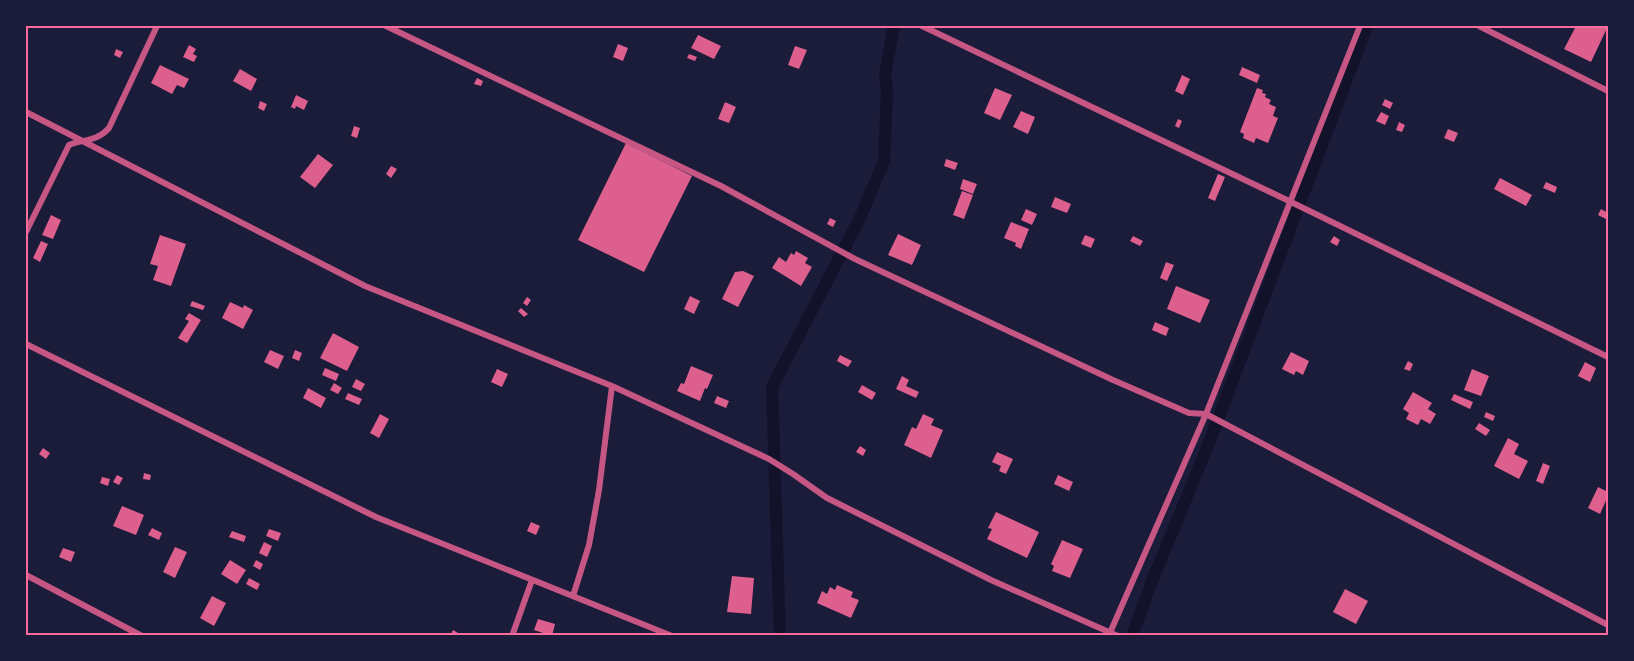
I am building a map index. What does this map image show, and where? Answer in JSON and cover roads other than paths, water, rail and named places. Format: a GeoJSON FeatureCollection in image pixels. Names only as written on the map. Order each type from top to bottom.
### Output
{"type":"FeatureCollection","features":[{"type":"Feature","properties":{"kind":"street"},"geometry":{"type":"LineString","coordinates":[[26,232],[69,145],[103,134],[108,128],[157,26]]}},
{"type":"Feature","properties":{"kind":"street"},"geometry":{"type":"LineString","coordinates":[[386,26],[721,186],[855,259],[1134,390],[1189,413],[1206,414],[1608,625]]}},
{"type":"Feature","properties":{"kind":"street"},"geometry":{"type":"LineString","coordinates":[[922,26],[1289,201],[1608,357]]}},
{"type":"Feature","properties":{"kind":"street"},"geometry":{"type":"LineString","coordinates":[[1110,634],[1206,414],[1360,26]]}},
{"type":"Feature","properties":{"kind":"street"},"geometry":{"type":"LineString","coordinates":[[1479,26],[1608,91]]}},
{"type":"Feature","properties":{"kind":"street"},"geometry":{"type":"LineString","coordinates":[[26,112],[365,285],[612,386],[770,459],[827,498],[981,575],[1118,636]]}},
{"type":"Feature","properties":{"kind":"street"},"geometry":{"type":"LineString","coordinates":[[26,344],[376,517],[672,636]]}},
{"type":"Feature","properties":{"kind":"street"},"geometry":{"type":"LineString","coordinates":[[573,596],[589,545],[599,490],[612,386]]}},
{"type":"Feature","properties":{"kind":"street"},"geometry":{"type":"LineString","coordinates":[[26,575],[140,635]]}},
{"type":"Feature","properties":{"kind":"street"},"geometry":{"type":"LineString","coordinates":[[512,636],[532,580]]}},
{"type":"Feature","properties":{"kind":"waterway"},"geometry":{"type":"LineString","coordinates":[[780,636],[772,387],[860,218],[884,161],[887,90],[885,74],[894,26]]}},
{"type":"Feature","properties":{"kind":"waterway"},"geometry":{"type":"LineString","coordinates":[[1132,636],[1152,581],[1207,448],[1367,26]]}}]}
